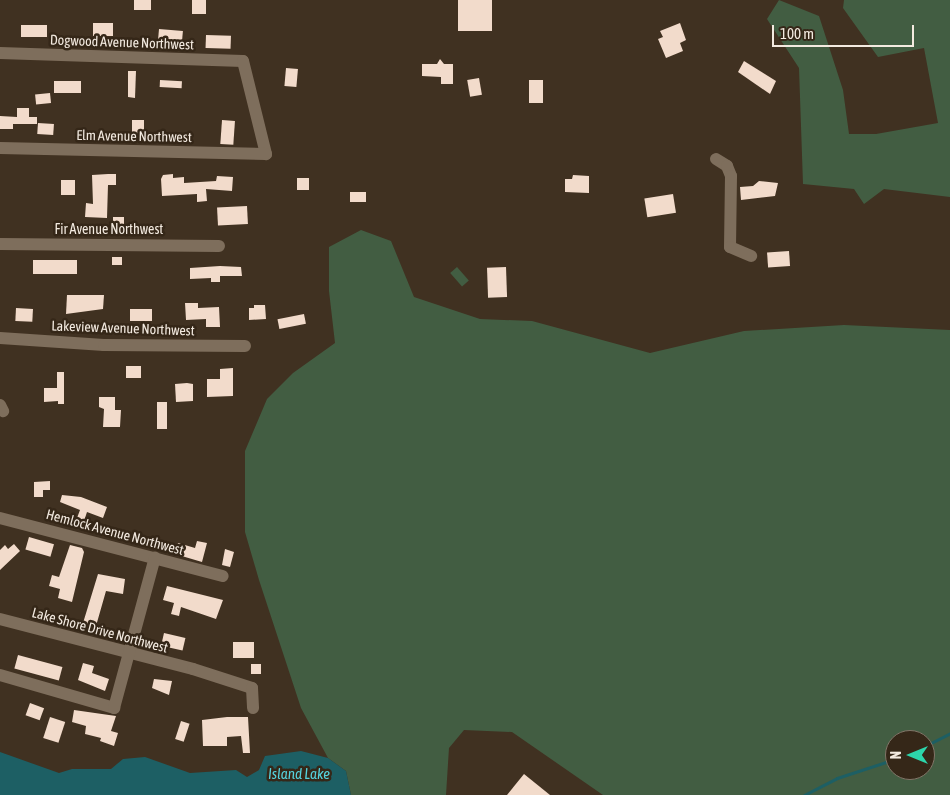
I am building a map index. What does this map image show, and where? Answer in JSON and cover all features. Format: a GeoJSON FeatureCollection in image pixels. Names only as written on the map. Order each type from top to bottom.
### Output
{"type":"FeatureCollection","features":[{"type":"Feature","properties":{"kind":"street","name":"Dogwood Avenue Northwest"},"geometry":{"type":"LineString","coordinates":[[0,53],[243,61],[266,154]]}},
{"type":"Feature","properties":{"kind":"street","name":"Elm Avenue Northwest"},"geometry":{"type":"LineString","coordinates":[[0,148],[266,154]]}},
{"type":"Feature","properties":{"kind":"street"},"geometry":{"type":"LineString","coordinates":[[716,159],[727,166],[731,176],[728,226],[730,247],[751,256]]}},
{"type":"Feature","properties":{"kind":"street","name":"Fir Avenue Northwest"},"geometry":{"type":"LineString","coordinates":[[0,244],[219,246]]}},
{"type":"Feature","properties":{"kind":"street","name":"Lakeview Avenue Northwest"},"geometry":{"type":"LineString","coordinates":[[0,338],[104,345],[245,346]]}},
{"type":"Feature","properties":{"kind":"street","name":"Hemlock Avenue Northwest"},"geometry":{"type":"LineString","coordinates":[[0,518],[223,576]]}},
{"type":"Feature","properties":{"kind":"street"},"geometry":{"type":"LineString","coordinates":[[0,674],[114,708],[127,654],[155,557]]}},
{"type":"Feature","properties":{"kind":"street","name":"Lake Shore Drive Northwest"},"geometry":{"type":"LineString","coordinates":[[0,619],[127,654],[193,669],[252,688],[253,708]]}},
{"type":"Feature","properties":{"kind":"green space"},"geometry":{"type":"Polygon","coordinates":[[[779,0],[819,16],[843,90],[849,134],[876,134],[938,123],[924,48],[878,57],[843,8],[844,0],[950,0],[950,197],[884,189],[864,204],[854,189],[803,184],[799,68],[767,19],[779,0]]]}},
{"type":"Feature","properties":{"kind":"green space"},"geometry":{"type":"Polygon","coordinates":[[[361,230],[391,241],[414,297],[480,319],[532,321],[650,353],[744,331],[844,325],[950,330],[950,795],[603,795],[512,732],[464,730],[449,748],[446,795],[351,795],[346,771],[328,758],[301,708],[245,532],[245,451],[267,399],[293,373],[335,343],[329,291],[329,247],[361,230]]]}},
{"type":"Feature","properties":{"kind":"green space"},"geometry":{"type":"Polygon","coordinates":[[[457,267],[469,281],[462,286],[450,273],[457,267]]]}},
{"type":"Feature","properties":{"kind":"water","name":"Island Lake"},"geometry":{"type":"Polygon","coordinates":[[[301,751],[328,758],[346,771],[351,795],[0,795],[0,752],[59,773],[72,769],[111,769],[123,759],[145,757],[190,773],[236,770],[247,777],[259,770],[265,756],[301,751]]]}},
{"type":"Feature","properties":{"kind":"building"},"geometry":{"type":"Polygon","coordinates":[[[134,0],[151,0],[151,10],[134,10],[134,0]]]}},
{"type":"Feature","properties":{"kind":"building"},"geometry":{"type":"Polygon","coordinates":[[[192,0],[206,0],[206,14],[192,14],[192,0]]]}},
{"type":"Feature","properties":{"kind":"building"},"geometry":{"type":"Polygon","coordinates":[[[458,0],[492,0],[492,31],[458,31],[458,0]]]}},
{"type":"Feature","properties":{"kind":"building"},"geometry":{"type":"Polygon","coordinates":[[[93,23],[113,23],[113,36],[93,36],[93,23]]]}},
{"type":"Feature","properties":{"kind":"building"},"geometry":{"type":"Polygon","coordinates":[[[680,23],[686,40],[680,43],[683,51],[666,58],[658,39],[663,37],[660,31],[680,23]]]}},
{"type":"Feature","properties":{"kind":"building"},"geometry":{"type":"Polygon","coordinates":[[[21,25],[47,25],[47,37],[21,37],[21,25]]]}},
{"type":"Feature","properties":{"kind":"building"},"geometry":{"type":"Polygon","coordinates":[[[159,29],[183,31],[182,44],[158,42],[159,29]]]}},
{"type":"Feature","properties":{"kind":"building"},"geometry":{"type":"Polygon","coordinates":[[[206,35],[231,36],[231,49],[206,48],[206,35]]]}},
{"type":"Feature","properties":{"kind":"building"},"geometry":{"type":"Polygon","coordinates":[[[440,59],[444,64],[453,64],[453,84],[441,84],[441,77],[422,76],[422,64],[437,64],[440,59]]]}},
{"type":"Feature","properties":{"kind":"building"},"geometry":{"type":"Polygon","coordinates":[[[744,61],[776,81],[770,94],[738,72],[744,61]]]}},
{"type":"Feature","properties":{"kind":"building"},"geometry":{"type":"Polygon","coordinates":[[[286,68],[298,69],[296,87],[284,86],[286,68]]]}},
{"type":"Feature","properties":{"kind":"building"},"geometry":{"type":"Polygon","coordinates":[[[128,71],[136,71],[135,98],[128,97],[128,71]]]}},
{"type":"Feature","properties":{"kind":"building"},"geometry":{"type":"Polygon","coordinates":[[[479,78],[482,95],[470,97],[467,80],[479,78]]]}},
{"type":"Feature","properties":{"kind":"building"},"geometry":{"type":"Polygon","coordinates":[[[160,80],[182,81],[182,88],[160,87],[160,80]]]}},
{"type":"Feature","properties":{"kind":"building"},"geometry":{"type":"Polygon","coordinates":[[[529,80],[543,80],[543,103],[529,103],[529,80]]]}},
{"type":"Feature","properties":{"kind":"building"},"geometry":{"type":"Polygon","coordinates":[[[54,81],[81,81],[81,93],[54,93],[54,81]]]}},
{"type":"Feature","properties":{"kind":"building"},"geometry":{"type":"Polygon","coordinates":[[[50,93],[51,103],[36,105],[35,95],[50,93]]]}},
{"type":"Feature","properties":{"kind":"building"},"geometry":{"type":"Polygon","coordinates":[[[17,108],[29,108],[29,117],[37,117],[37,124],[13,124],[13,129],[0,129],[0,116],[17,117],[17,108]]]}},
{"type":"Feature","properties":{"kind":"building"},"geometry":{"type":"Polygon","coordinates":[[[132,120],[144,120],[144,139],[132,139],[132,120]]]}},
{"type":"Feature","properties":{"kind":"building"},"geometry":{"type":"Polygon","coordinates":[[[222,120],[235,121],[233,145],[220,144],[222,120]]]}},
{"type":"Feature","properties":{"kind":"building"},"geometry":{"type":"Polygon","coordinates":[[[38,123],[54,124],[53,135],[37,134],[38,123]]]}},
{"type":"Feature","properties":{"kind":"building"},"geometry":{"type":"Polygon","coordinates":[[[116,174],[116,185],[108,185],[107,218],[85,217],[86,203],[93,204],[92,175],[116,174]]]}},
{"type":"Feature","properties":{"kind":"building"},"geometry":{"type":"Polygon","coordinates":[[[173,174],[173,178],[184,177],[184,183],[216,181],[217,176],[233,177],[232,191],[206,189],[207,201],[197,202],[197,194],[162,196],[161,179],[163,175],[173,174]]]}},
{"type":"Feature","properties":{"kind":"building"},"geometry":{"type":"Polygon","coordinates":[[[573,175],[589,176],[589,193],[565,192],[565,179],[572,179],[573,175]]]}},
{"type":"Feature","properties":{"kind":"building"},"geometry":{"type":"Polygon","coordinates":[[[297,178],[309,178],[309,190],[297,190],[297,178]]]}},
{"type":"Feature","properties":{"kind":"building"},"geometry":{"type":"Polygon","coordinates":[[[61,180],[75,180],[75,195],[61,195],[61,180]]]}},
{"type":"Feature","properties":{"kind":"building"},"geometry":{"type":"Polygon","coordinates":[[[759,181],[778,183],[775,196],[741,200],[740,187],[753,186],[759,181]]]}},
{"type":"Feature","properties":{"kind":"building"},"geometry":{"type":"Polygon","coordinates":[[[350,192],[366,192],[366,202],[350,202],[350,192]]]}},
{"type":"Feature","properties":{"kind":"building"},"geometry":{"type":"Polygon","coordinates":[[[673,194],[676,213],[647,217],[644,199],[673,194]]]}},
{"type":"Feature","properties":{"kind":"building"},"geometry":{"type":"Polygon","coordinates":[[[247,206],[248,224],[218,226],[217,208],[247,206]]]}},
{"type":"Feature","properties":{"kind":"building"},"geometry":{"type":"Polygon","coordinates":[[[113,217],[124,217],[124,231],[113,231],[113,217]]]}},
{"type":"Feature","properties":{"kind":"building"},"geometry":{"type":"Polygon","coordinates":[[[789,251],[790,266],[768,267],[767,253],[789,251]]]}},
{"type":"Feature","properties":{"kind":"building"},"geometry":{"type":"Polygon","coordinates":[[[112,257],[122,257],[122,265],[112,265],[112,257]]]}},
{"type":"Feature","properties":{"kind":"building"},"geometry":{"type":"Polygon","coordinates":[[[33,260],[77,260],[77,274],[33,274],[33,260]]]}},
{"type":"Feature","properties":{"kind":"building"},"geometry":{"type":"Polygon","coordinates":[[[241,267],[242,276],[220,276],[220,282],[211,282],[211,278],[190,279],[190,268],[241,267]]]}},
{"type":"Feature","properties":{"kind":"building"},"geometry":{"type":"Polygon","coordinates":[[[506,267],[507,297],[488,298],[487,268],[506,267]]]}},
{"type":"Feature","properties":{"kind":"building"},"geometry":{"type":"Polygon","coordinates":[[[67,295],[104,295],[103,309],[66,314],[67,295]]]}},
{"type":"Feature","properties":{"kind":"building"},"geometry":{"type":"Polygon","coordinates":[[[185,303],[198,303],[198,308],[219,307],[220,327],[206,327],[206,319],[186,320],[185,303]]]}},
{"type":"Feature","properties":{"kind":"building"},"geometry":{"type":"Polygon","coordinates":[[[254,305],[265,305],[266,319],[249,320],[249,308],[254,308],[254,305]]]}},
{"type":"Feature","properties":{"kind":"building"},"geometry":{"type":"Polygon","coordinates":[[[16,308],[33,309],[32,322],[15,321],[16,308]]]}},
{"type":"Feature","properties":{"kind":"building"},"geometry":{"type":"Polygon","coordinates":[[[130,309],[152,309],[152,321],[130,321],[130,309]]]}},
{"type":"Feature","properties":{"kind":"building"},"geometry":{"type":"Polygon","coordinates":[[[304,314],[306,324],[279,329],[277,319],[304,314]]]}},
{"type":"Feature","properties":{"kind":"building"},"geometry":{"type":"Polygon","coordinates":[[[126,366],[141,366],[141,378],[126,378],[126,366]]]}},
{"type":"Feature","properties":{"kind":"building"},"geometry":{"type":"Polygon","coordinates":[[[233,368],[233,396],[207,397],[207,379],[220,379],[220,369],[233,368]]]}},
{"type":"Feature","properties":{"kind":"building"},"geometry":{"type":"Polygon","coordinates":[[[57,372],[64,372],[64,404],[58,404],[58,401],[44,402],[44,388],[57,388],[57,372]]]}},
{"type":"Feature","properties":{"kind":"building"},"geometry":{"type":"Polygon","coordinates":[[[175,384],[193,384],[193,401],[176,402],[175,384]]]}},
{"type":"Feature","properties":{"kind":"building"},"geometry":{"type":"Polygon","coordinates":[[[99,397],[115,397],[115,410],[121,410],[120,427],[103,427],[104,409],[99,407],[99,397]]]}},
{"type":"Feature","properties":{"kind":"building"},"geometry":{"type":"Polygon","coordinates":[[[157,402],[167,402],[167,429],[157,429],[157,402]]]}},
{"type":"Feature","properties":{"kind":"building"},"geometry":{"type":"Polygon","coordinates":[[[50,481],[50,490],[43,490],[43,497],[34,497],[34,482],[50,481]]]}},
{"type":"Feature","properties":{"kind":"building"},"geometry":{"type":"Polygon","coordinates":[[[62,495],[81,497],[107,507],[103,518],[87,512],[84,521],[77,518],[80,510],[60,502],[62,495]]]}},
{"type":"Feature","properties":{"kind":"building"},"geometry":{"type":"Polygon","coordinates":[[[29,537],[54,544],[50,557],[25,549],[29,537]]]}},
{"type":"Feature","properties":{"kind":"building"},"geometry":{"type":"Polygon","coordinates":[[[197,541],[207,543],[202,562],[175,554],[178,543],[195,548],[197,541]]]}},
{"type":"Feature","properties":{"kind":"building"},"geometry":{"type":"Polygon","coordinates":[[[14,544],[20,551],[0,570],[0,550],[5,545],[8,549],[14,544]]]}},
{"type":"Feature","properties":{"kind":"building"},"geometry":{"type":"Polygon","coordinates":[[[70,545],[82,548],[84,552],[72,602],[58,598],[60,589],[49,586],[52,575],[59,577],[70,545]]]}},
{"type":"Feature","properties":{"kind":"building"},"geometry":{"type":"Polygon","coordinates":[[[225,549],[234,552],[230,567],[222,565],[225,549]]]}},
{"type":"Feature","properties":{"kind":"building"},"geometry":{"type":"Polygon","coordinates":[[[98,574],[125,579],[123,594],[106,591],[96,626],[83,623],[98,574]]]}},
{"type":"Feature","properties":{"kind":"building"},"geometry":{"type":"Polygon","coordinates":[[[167,586],[223,600],[216,619],[181,607],[179,616],[171,614],[174,603],[163,600],[167,586]]]}},
{"type":"Feature","properties":{"kind":"building"},"geometry":{"type":"Polygon","coordinates":[[[164,633],[185,638],[183,651],[161,646],[164,633]]]}},
{"type":"Feature","properties":{"kind":"building"},"geometry":{"type":"Polygon","coordinates":[[[233,642],[254,642],[254,658],[233,658],[233,642]]]}},
{"type":"Feature","properties":{"kind":"building"},"geometry":{"type":"Polygon","coordinates":[[[18,655],[62,667],[59,680],[14,669],[18,655]]]}},
{"type":"Feature","properties":{"kind":"building"},"geometry":{"type":"Polygon","coordinates":[[[83,663],[94,666],[92,673],[109,679],[105,691],[78,680],[83,663]]]}},
{"type":"Feature","properties":{"kind":"building"},"geometry":{"type":"Polygon","coordinates":[[[251,664],[261,664],[261,674],[251,674],[251,664]]]}},
{"type":"Feature","properties":{"kind":"building"},"geometry":{"type":"Polygon","coordinates":[[[154,679],[172,681],[169,695],[152,688],[154,679]]]}},
{"type":"Feature","properties":{"kind":"building"},"geometry":{"type":"Polygon","coordinates":[[[30,703],[44,708],[40,720],[26,715],[30,703]]]}},
{"type":"Feature","properties":{"kind":"building"},"geometry":{"type":"Polygon","coordinates":[[[74,710],[116,716],[111,731],[118,733],[114,746],[100,741],[101,738],[85,734],[86,726],[72,722],[74,710]]]}},
{"type":"Feature","properties":{"kind":"building"},"geometry":{"type":"Polygon","coordinates":[[[50,717],[65,722],[58,743],[43,738],[50,717]]]}},
{"type":"Feature","properties":{"kind":"building"},"geometry":{"type":"Polygon","coordinates":[[[248,717],[250,753],[243,753],[241,736],[227,737],[227,746],[203,746],[202,720],[248,717]]]}},
{"type":"Feature","properties":{"kind":"building"},"geometry":{"type":"Polygon","coordinates":[[[181,721],[190,724],[184,742],[175,739],[181,721]]]}},
{"type":"Feature","properties":{"kind":"building"},"geometry":{"type":"Polygon","coordinates":[[[524,774],[550,795],[507,795],[524,774]]]}},
{"type":"Feature","properties":{"kind":"waterway"},"geometry":{"type":"LineString","coordinates":[[935,741],[950,733]]}},
{"type":"Feature","properties":{"kind":"waterway"},"geometry":{"type":"LineString","coordinates":[[804,795],[837,778],[885,762]]}}]}
